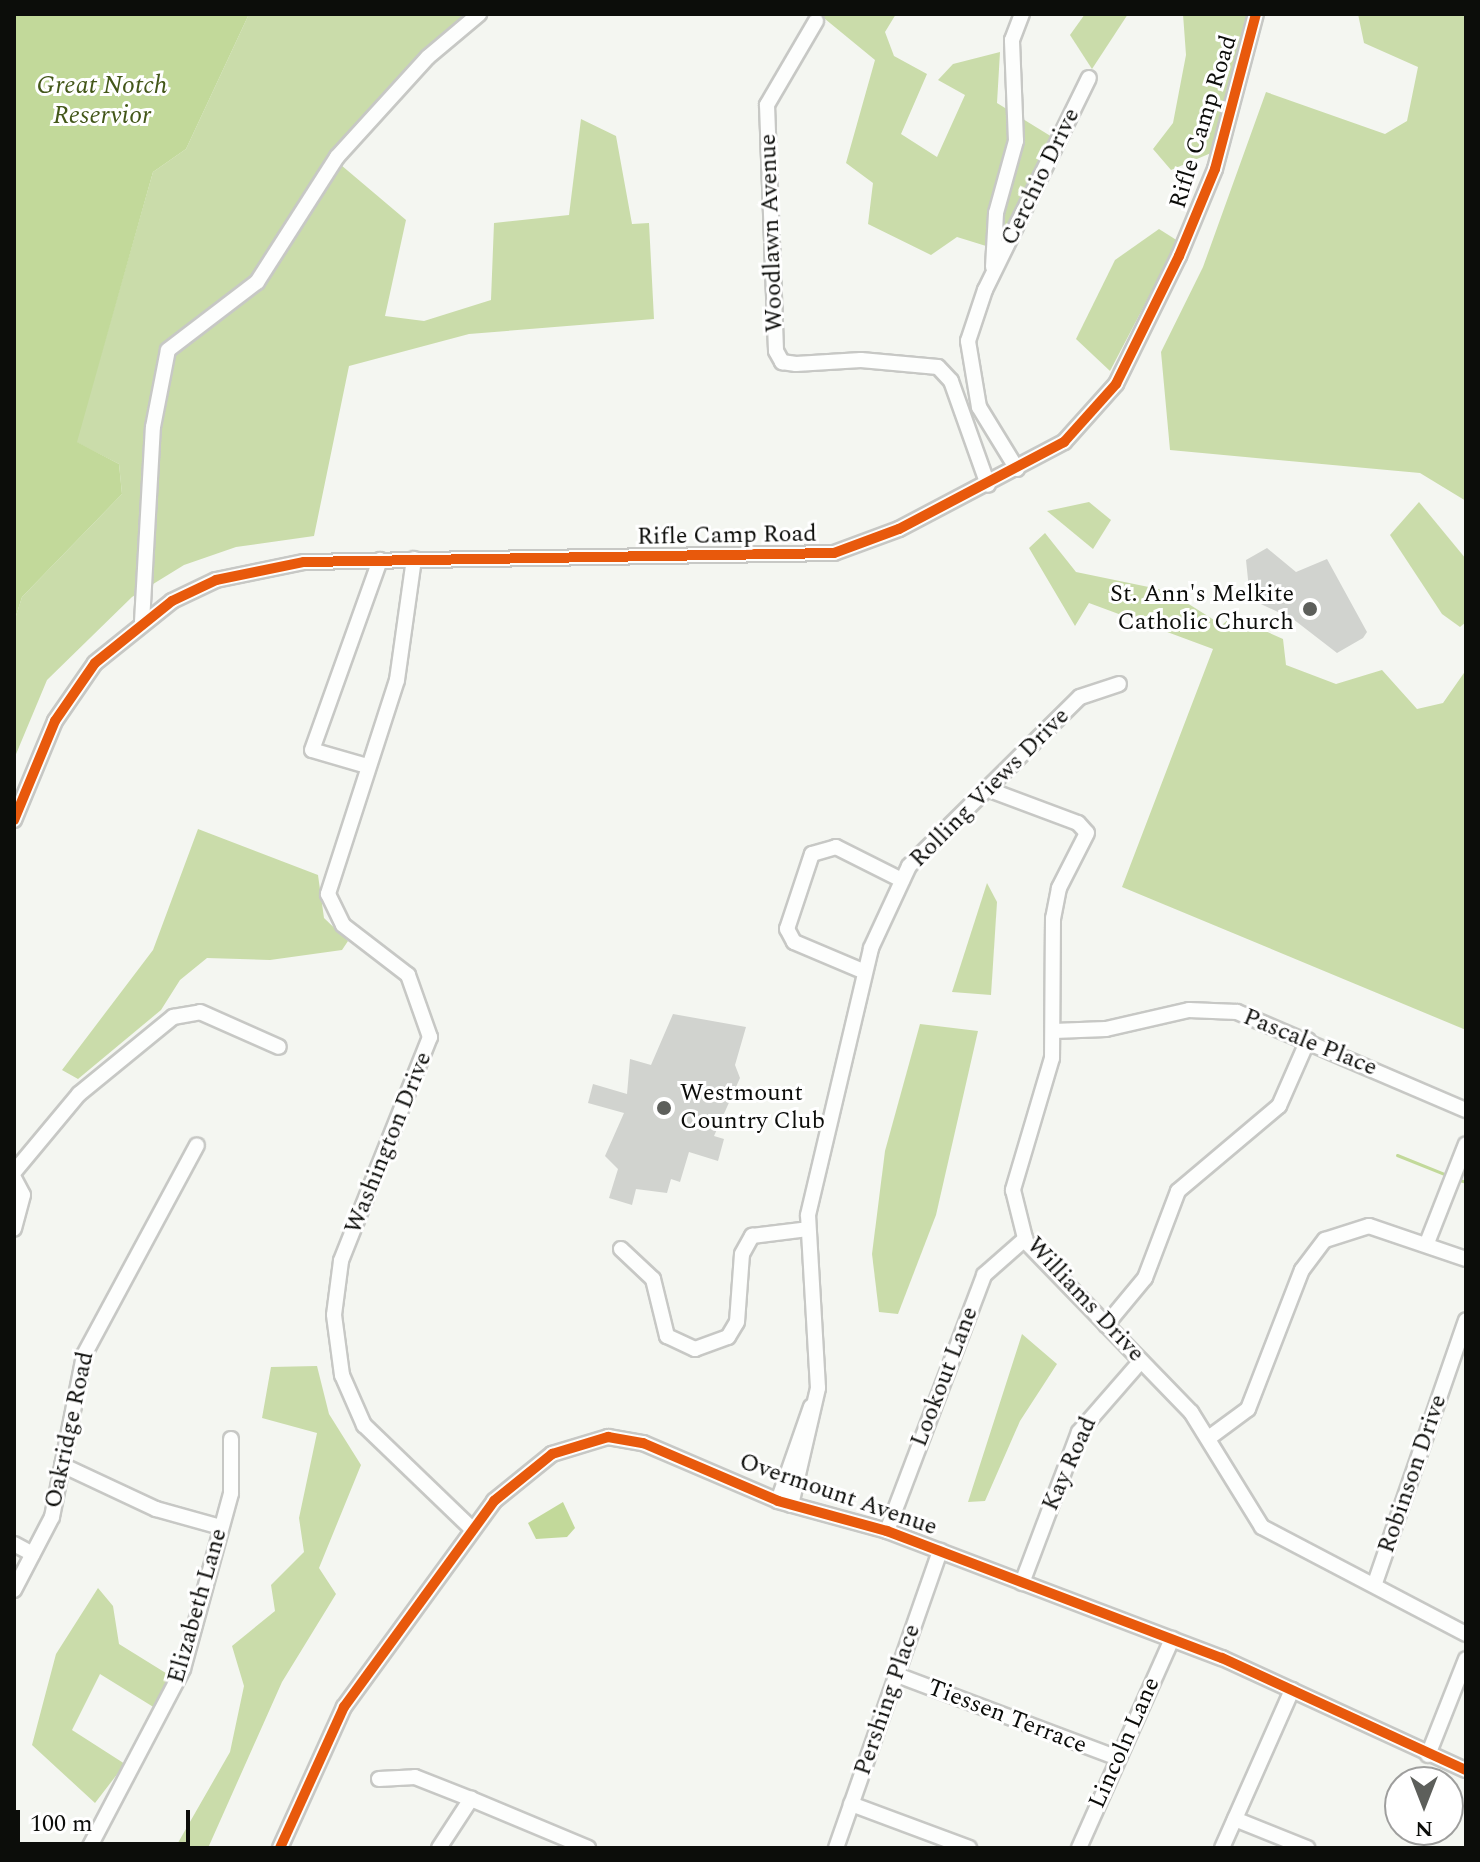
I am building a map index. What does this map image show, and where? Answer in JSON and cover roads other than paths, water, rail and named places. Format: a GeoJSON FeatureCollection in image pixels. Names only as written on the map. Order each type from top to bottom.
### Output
{"type":"FeatureCollection","features":[{"type":"Feature","properties":{"kind":"street"},"geometry":{"type":"LineString","coordinates":[[142,622],[153,427],[168,350],[257,282],[337,157],[428,57],[479,14]]}},
{"type":"Feature","properties":{"kind":"street","name":"Cerchio Drive"},"geometry":{"type":"LineString","coordinates":[[992,275],[996,213],[1016,141],[1012,40],[1022,14]]}},
{"type":"Feature","properties":{"kind":"street","name":"Rifle Camp Road"},"geometry":{"type":"LineString","coordinates":[[14,820],[69,695],[142,622],[195,589],[243,573],[380,560],[807,557],[888,535],[1017,469],[1085,425],[1116,384],[1215,169],[1256,14]]}},
{"type":"Feature","properties":{"kind":"street","name":"Woodlawn Avenue"},"geometry":{"type":"LineString","coordinates":[[816,21],[767,105],[776,351],[782,362],[796,364],[861,360],[938,367],[964,416],[988,485]]}},
{"type":"Feature","properties":{"kind":"street","name":"Cerchio Drive"},"geometry":{"type":"LineString","coordinates":[[1017,469],[979,407],[968,341],[992,275],[1089,78]]}},
{"type":"Feature","properties":{"kind":"street"},"geometry":{"type":"LineString","coordinates":[[964,416],[979,407]]}},
{"type":"Feature","properties":{"kind":"street","name":"Washington Drive"},"geometry":{"type":"LineString","coordinates":[[414,559],[403,658],[367,766],[328,903],[343,925],[408,975],[430,1037],[341,1261],[334,1298],[342,1375],[372,1434],[472,1529]]}},
{"type":"Feature","properties":{"kind":"street"},"geometry":{"type":"LineString","coordinates":[[367,766],[312,750],[380,560]]}},
{"type":"Feature","properties":{"kind":"street","name":"Rolling Views Drive"},"geometry":{"type":"LineString","coordinates":[[784,1503],[818,1388],[808,1229],[865,972],[902,880],[987,789],[1080,697],[1119,684]]}},
{"type":"Feature","properties":{"kind":"street","name":"Williams Drive"},"geometry":{"type":"LineString","coordinates":[[987,789],[1078,823],[1087,833],[1059,888],[1053,918],[1054,1031],[1013,1190],[1025,1239],[1210,1437],[1262,1527],[1375,1583],[1466,1634]]}},
{"type":"Feature","properties":{"kind":"street"},"geometry":{"type":"LineString","coordinates":[[865,972],[794,942],[787,929],[812,854],[836,847],[902,880]]}},
{"type":"Feature","properties":{"kind":"street","name":"Pascale Place"},"geometry":{"type":"LineString","coordinates":[[1054,1031],[1106,1029],[1204,1009],[1237,1012],[1466,1110]]}},
{"type":"Feature","properties":{"kind":"street"},"geometry":{"type":"LineString","coordinates":[[14,1229],[23,1195],[14,1175],[79,1094],[173,1017],[200,1012],[279,1047]]}},
{"type":"Feature","properties":{"kind":"street"},"geometry":{"type":"LineString","coordinates":[[1106,1325],[1145,1278],[1178,1191],[1279,1106],[1308,1040]]}},
{"type":"Feature","properties":{"kind":"street"},"geometry":{"type":"LineString","coordinates":[[1427,1243],[1466,1144]]}},
{"type":"Feature","properties":{"kind":"street","name":"Oakridge Road"},"geometry":{"type":"LineString","coordinates":[[14,1590],[52,1517],[96,1326],[197,1145]]}},
{"type":"Feature","properties":{"kind":"street"},"geometry":{"type":"LineString","coordinates":[[1210,1437],[1248,1409],[1314,1250],[1358,1226],[1427,1243],[1466,1259]]}},
{"type":"Feature","properties":{"kind":"street"},"geometry":{"type":"LineString","coordinates":[[621,1249],[653,1279],[667,1336],[695,1349],[728,1337],[737,1322],[742,1254],[752,1236],[808,1229]]}},
{"type":"Feature","properties":{"kind":"street","name":"Lookout Lane"},"geometry":{"type":"LineString","coordinates":[[887,1531],[984,1275],[1025,1239]]}},
{"type":"Feature","properties":{"kind":"street","name":"Robinson Drive"},"geometry":{"type":"LineString","coordinates":[[1375,1583],[1466,1320]]}},
{"type":"Feature","properties":{"kind":"street","name":"Kay Road"},"geometry":{"type":"LineString","coordinates":[[1022,1583],[1079,1432],[1141,1361]]}},
{"type":"Feature","properties":{"kind":"street","name":"Overmount Avenue"},"geometry":{"type":"LineString","coordinates":[[280,1848],[344,1707],[494,1501],[552,1454],[608,1437],[643,1443],[784,1503],[887,1531],[1172,1639],[1466,1770]]}},
{"type":"Feature","properties":{"kind":"street","name":"Elizabeth Lane"},"geometry":{"type":"LineString","coordinates":[[89,1848],[171,1698],[231,1493],[231,1439]]}},
{"type":"Feature","properties":{"kind":"street"},"geometry":{"type":"LineString","coordinates":[[62,1465],[156,1509],[221,1527]]}},
{"type":"Feature","properties":{"kind":"street"},"geometry":{"type":"LineString","coordinates":[[14,1544],[33,1554]]}},
{"type":"Feature","properties":{"kind":"street","name":"Pershing Place"},"geometry":{"type":"LineString","coordinates":[[836,1848],[940,1551]]}},
{"type":"Feature","properties":{"kind":"street","name":"Lincoln Lane"},"geometry":{"type":"LineString","coordinates":[[1079,1848],[1172,1639]]}},
{"type":"Feature","properties":{"kind":"street"},"geometry":{"type":"LineString","coordinates":[[1428,1755],[1466,1659]]}},
{"type":"Feature","properties":{"kind":"street","name":"Tiessen Terrace"},"geometry":{"type":"LineString","coordinates":[[897,1675],[1118,1758]]}},
{"type":"Feature","properties":{"kind":"street"},"geometry":{"type":"LineString","coordinates":[[1222,1848],[1292,1690]]}},
{"type":"Feature","properties":{"kind":"street"},"geometry":{"type":"LineString","coordinates":[[379,1779],[415,1777],[583,1847]]}},
{"type":"Feature","properties":{"kind":"street"},"geometry":{"type":"LineString","coordinates":[[439,1848],[471,1799]]}},
{"type":"Feature","properties":{"kind":"street"},"geometry":{"type":"LineString","coordinates":[[851,1804],[969,1848]]}},
{"type":"Feature","properties":{"kind":"street"},"geometry":{"type":"LineString","coordinates":[[1235,1819],[1307,1848]]}},
{"type":"Feature","properties":{"kind":"water","name":"Great Notch Reservior"},"geometry":{"type":"Polygon","coordinates":[[[14,14],[249,14],[186,149],[153,172],[77,442],[119,464],[122,494],[22,597],[14,622],[14,14]]]}},
{"type":"Feature","properties":{"kind":"water"},"geometry":{"type":"Polygon","coordinates":[[[563,1502],[575,1528],[567,1537],[536,1539],[528,1523],[563,1502]]]}},
{"type":"Feature","properties":{"kind":"waterway"},"geometry":{"type":"LineString","coordinates":[[1397,1155],[1449,1176]]}},
{"type":"Feature","properties":{"kind":"waterway"},"geometry":{"type":"LineString","coordinates":[[1456,1179],[1466,1182]]}},
{"type":"Feature","properties":{"kind":"place","name":"St. Ann's Melkite Catholic Church"},"geometry":{"type":"Point","coordinates":[1310,609]}},
{"type":"Feature","properties":{"kind":"place","name":"Westmount Country Club"},"geometry":{"type":"Point","coordinates":[664,1108]}}]}
